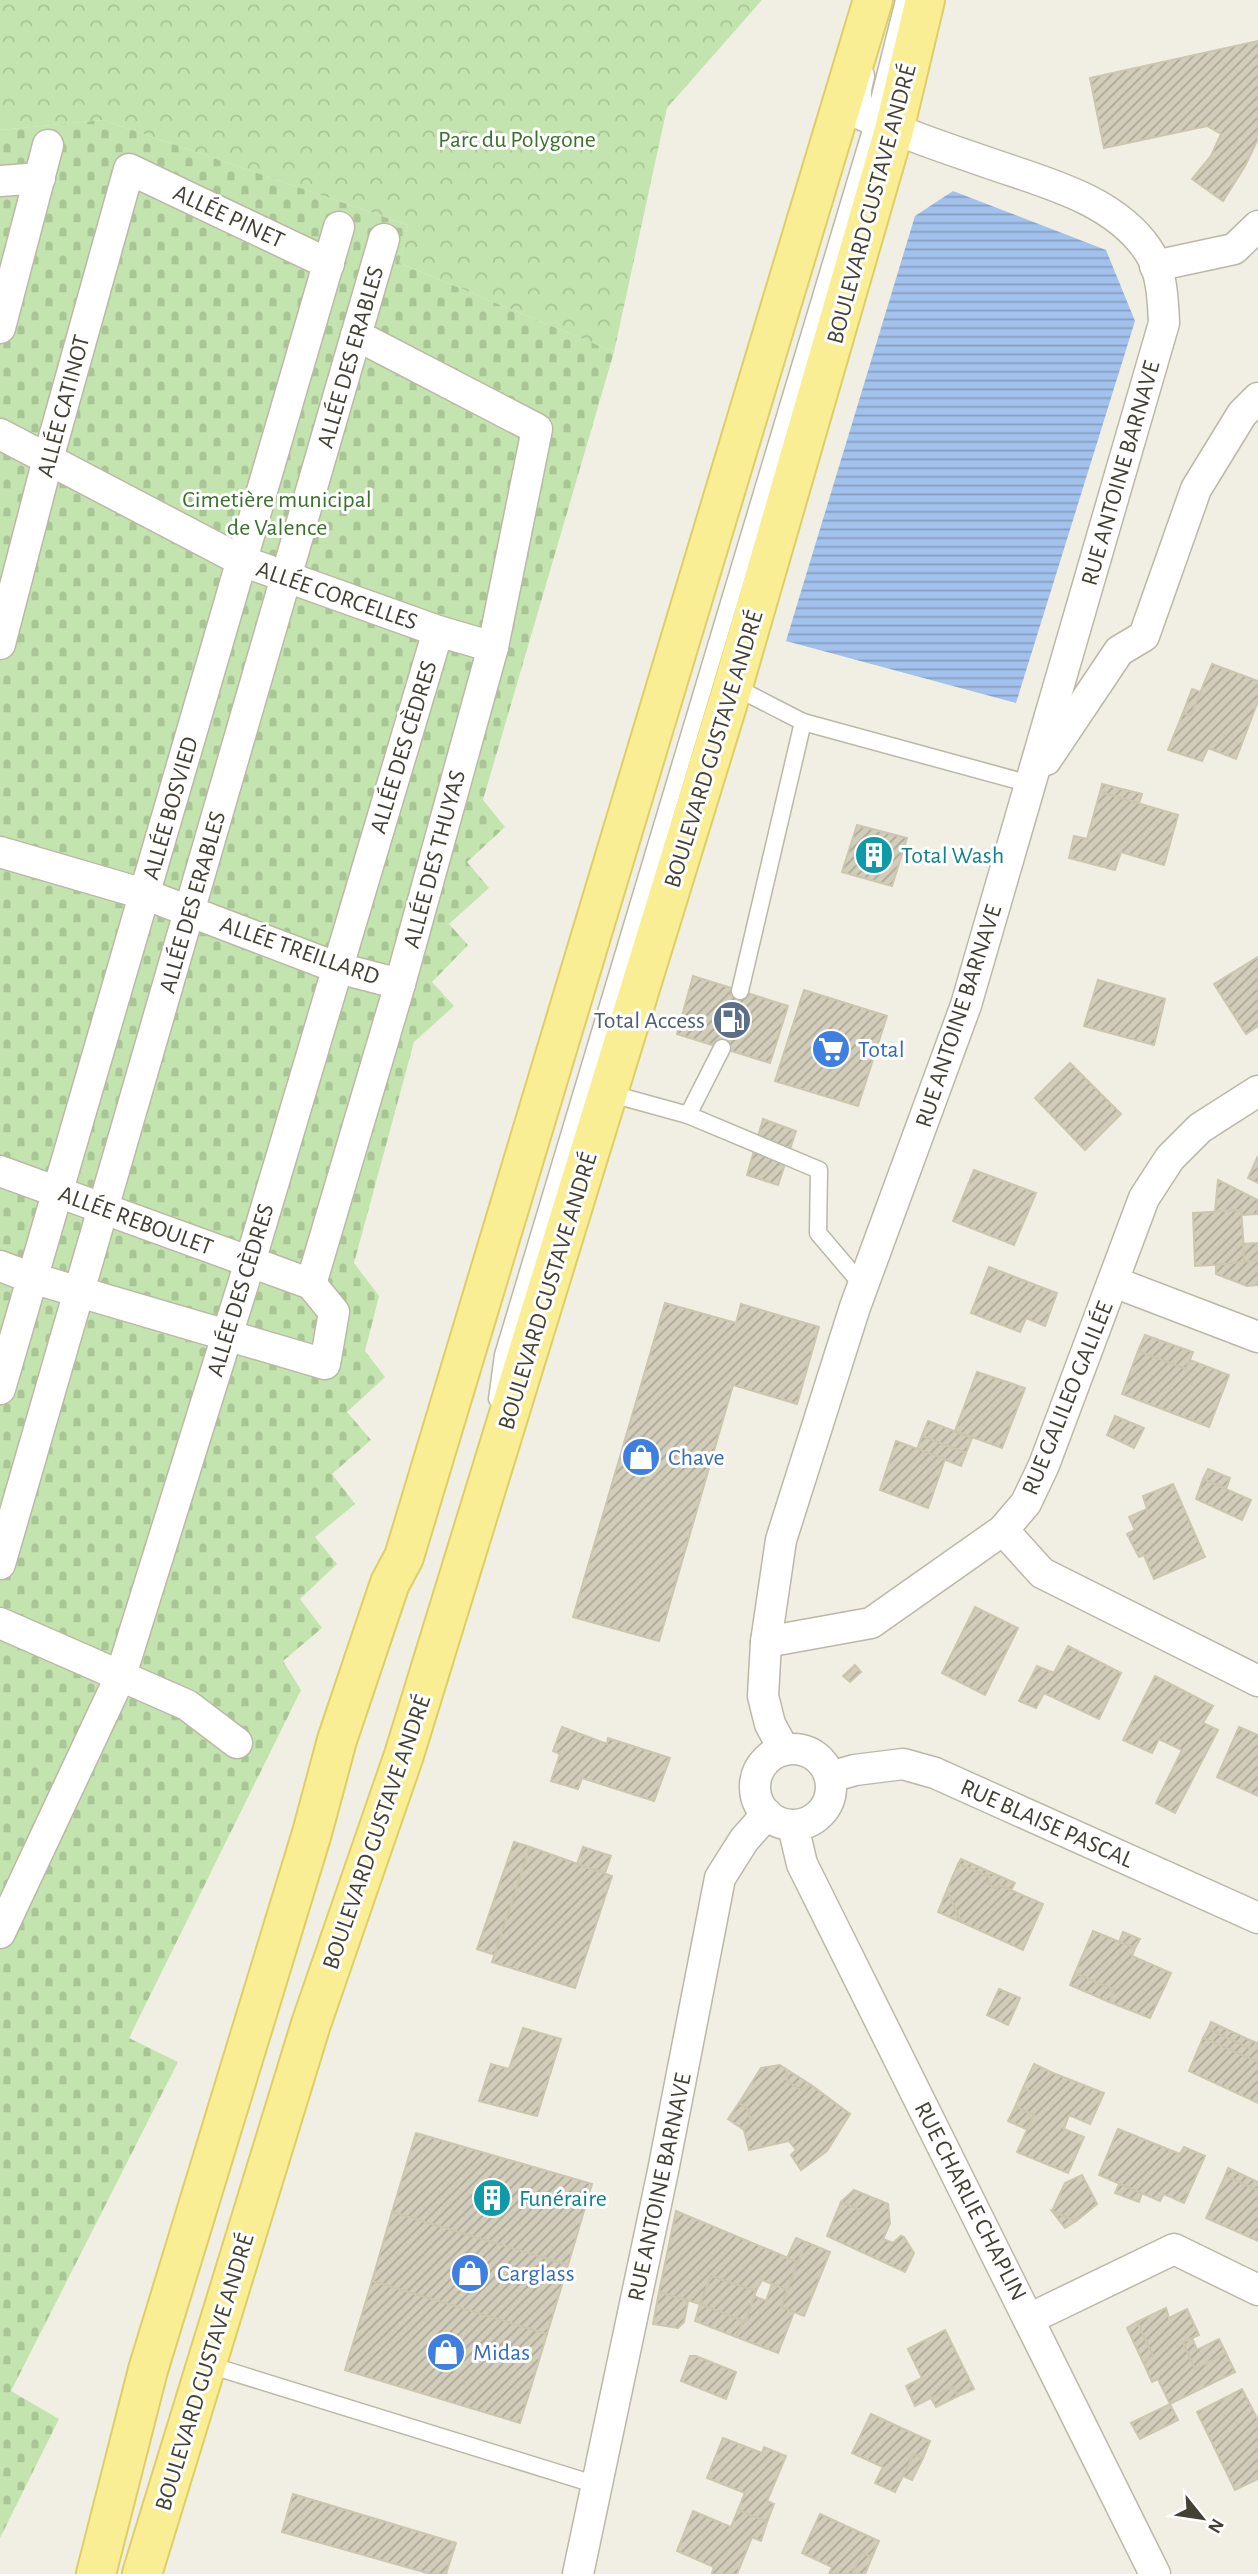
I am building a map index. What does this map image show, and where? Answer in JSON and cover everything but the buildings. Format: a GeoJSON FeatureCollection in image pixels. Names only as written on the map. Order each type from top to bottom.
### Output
{"type":"FeatureCollection","features":[{"type":"Feature","properties":{"kind":"main road","name":"BOULEVARD GUSTAVE ANDRÉ"},"geometry":{"type":"LineString","coordinates":[[96,2574],[148,2370],[312,1832],[337,1740],[390,1583],[404,1557],[873,0]]}},
{"type":"Feature","properties":{"kind":"main road","name":"BOULEVARD GUSTAVE ANDRÉ"},"geometry":{"type":"LineString","coordinates":[[142,2574],[311,2024],[404,1755],[733,686],[884,125],[925,0]]}},
{"type":"Feature","properties":{"kind":"street"},"geometry":{"type":"LineString","coordinates":[[880,0],[856,89],[856,112],[884,125]]}},
{"type":"Feature","properties":{"kind":"street","name":"RUE ANTOINE BARNAVE"},"geometry":{"type":"LineString","coordinates":[[784,1750],[770,1724],[763,1696],[766,1642],[781,1540],[863,1286],[966,1005],[1164,323],[1163,295],[1155,266],[1149,251],[1125,224],[1092,202],[884,125]]}},
{"type":"Feature","properties":{"kind":"street"},"geometry":{"type":"LineString","coordinates":[[0,328],[48,145]]}},
{"type":"Feature","properties":{"kind":"street","name":"ALLÉE PINET"},"geometry":{"type":"LineString","coordinates":[[129,169],[329,264]]}},
{"type":"Feature","properties":{"kind":"street","name":"ALLÉE CATINOT"},"geometry":{"type":"LineString","coordinates":[[0,644],[48,459],[129,169]]}},
{"type":"Feature","properties":{"kind":"street"},"geometry":{"type":"LineString","coordinates":[[0,181],[40,178]]}},
{"type":"Feature","properties":{"kind":"street"},"geometry":{"type":"LineString","coordinates":[[1155,266],[1234,249],[1258,226]]}},
{"type":"Feature","properties":{"kind":"street","name":"ALLÉE BOSVIED"},"geometry":{"type":"LineString","coordinates":[[0,1389],[339,227]]}},
{"type":"Feature","properties":{"kind":"street","name":"ALLÉE DES ERABLES"},"geometry":{"type":"LineString","coordinates":[[0,1564],[384,240]]}},
{"type":"Feature","properties":{"kind":"street","name":"ALLÉE DES THUYAS"},"geometry":{"type":"LineString","coordinates":[[311,1284],[400,984],[493,647],[537,429],[356,335]]}},
{"type":"Feature","properties":{"kind":"street"},"geometry":{"type":"LineString","coordinates":[[1030,784],[1119,650],[1144,636],[1196,489],[1242,414],[1258,398]]}},
{"type":"Feature","properties":{"kind":"street","name":"ALLÉE CORCELLES"},"geometry":{"type":"LineString","coordinates":[[0,434],[242,561],[438,631],[493,647]]}},
{"type":"Feature","properties":{"kind":"street","name":"ALLÉE DES CÈDRES"},"geometry":{"type":"LineString","coordinates":[[0,1933],[121,1675],[250,1262],[438,631]]}},
{"type":"Feature","properties":{"kind":"street","name":"ALLÉE TREILLARD"},"geometry":{"type":"LineString","coordinates":[[0,852],[144,894],[338,968],[400,984]]}},
{"type":"Feature","properties":{"kind":"street","name":"RUE GALILEO GALILÉE"},"geometry":{"type":"LineString","coordinates":[[766,1642],[871,1623],[1003,1530],[1026,1503],[1044,1465],[1144,1198],[1170,1158],[1200,1129],[1258,1091]]}},
{"type":"Feature","properties":{"kind":"street","name":"ALLÉE REBOULET"},"geometry":{"type":"LineString","coordinates":[[0,1171],[311,1284]]}},
{"type":"Feature","properties":{"kind":"street"},"geometry":{"type":"LineString","coordinates":[[0,1266],[325,1364],[334,1312],[311,1284]]}},
{"type":"Feature","properties":{"kind":"street"},"geometry":{"type":"LineString","coordinates":[[1114,1282],[1258,1337]]}},
{"type":"Feature","properties":{"kind":"street"},"geometry":{"type":"LineString","coordinates":[[1003,1530],[1042,1573],[1258,1681]]}},
{"type":"Feature","properties":{"kind":"street"},"geometry":{"type":"LineString","coordinates":[[0,1623],[187,1705],[237,1743]]}},
{"type":"Feature","properties":{"kind":"street"},"geometry":{"type":"LineString","coordinates":[[793,1748],[813,1753],[827,1767],[830,1777],[832,1787],[827,1807],[813,1821],[780,1820],[759,1806],[754,1787],[756,1777],[759,1767],[773,1753],[793,1748]]}},
{"type":"Feature","properties":{"kind":"street","name":"RUE BLAISE PASCAL"},"geometry":{"type":"LineString","coordinates":[[830,1777],[855,1770],[903,1764],[935,1773],[1258,1918]]}},
{"type":"Feature","properties":{"kind":"street","name":"RUE ANTOINE BARNAVE"},"geometry":{"type":"LineString","coordinates":[[578,2574],[663,2171],[720,1878],[744,1840],[780,1820]]}},
{"type":"Feature","properties":{"kind":"street","name":"RUE CHARLIE CHAPLIN"},"geometry":{"type":"LineString","coordinates":[[780,1820],[1156,2574]]}},
{"type":"Feature","properties":{"kind":"street"},"geometry":{"type":"LineString","coordinates":[[1029,2319],[1174,2249],[1258,2290]]}},
{"type":"Feature","properties":{"kind":"lane"},"geometry":{"type":"LineString","coordinates":[[481,1505],[503,1355],[884,125],[904,0]]}},
{"type":"Feature","properties":{"kind":"lane"},"geometry":{"type":"LineString","coordinates":[[733,686],[803,722],[1030,784]]}},
{"type":"Feature","properties":{"kind":"lane"},"geometry":{"type":"LineString","coordinates":[[740,990],[803,722]]}},
{"type":"Feature","properties":{"kind":"lane"},"geometry":{"type":"LineString","coordinates":[[688,1115],[722,1048]]}},
{"type":"Feature","properties":{"kind":"lane"},"geometry":{"type":"LineString","coordinates":[[608,1093],[688,1115],[819,1170],[818,1233],[863,1286]]}},
{"type":"Feature","properties":{"kind":"lane"},"geometry":{"type":"LineString","coordinates":[[206,2364],[597,2485]]}},
{"type":"Feature","properties":{"kind":"green space","name":"Parc du Polygone"},"geometry":{"type":"Polygon","coordinates":[[[0,0],[762,0],[667,108],[614,352],[399,263],[408,225],[103,120],[0,130],[0,0]]]}},
{"type":"Feature","properties":{"kind":"green space","name":"Cimetière municipal de Valence"},"geometry":{"type":"Polygon","coordinates":[[[103,120],[408,225],[399,263],[614,352],[483,800],[505,827],[467,862],[489,888],[449,924],[468,945],[432,982],[454,1006],[414,1042],[354,1263],[379,1296],[365,1351],[385,1377],[347,1412],[371,1440],[332,1474],[355,1504],[315,1537],[337,1564],[300,1599],[322,1628],[283,1661],[301,1690],[129,2038],[178,2062],[11,2391],[59,2419],[0,2538],[0,130],[103,120]]]}},
{"type":"Feature","properties":{"kind":"water"},"geometry":{"type":"Polygon","coordinates":[[[953,191],[1106,250],[1135,321],[1016,703],[786,641],[915,216],[953,191]]]}},
{"type":"Feature","properties":{"kind":"place","name":"Total Wash"},"geometry":{"type":"Point","coordinates":[874,855]}},
{"type":"Feature","properties":{"kind":"place","name":"Total Access"},"geometry":{"type":"Point","coordinates":[732,1020]}},
{"type":"Feature","properties":{"kind":"place","name":"Total"},"geometry":{"type":"Point","coordinates":[831,1049]}},
{"type":"Feature","properties":{"kind":"place","name":"Chave"},"geometry":{"type":"Point","coordinates":[641,1457]}},
{"type":"Feature","properties":{"kind":"place","name":"Funéraire"},"geometry":{"type":"Point","coordinates":[492,2198]}},
{"type":"Feature","properties":{"kind":"place","name":"Carglass"},"geometry":{"type":"Point","coordinates":[470,2273]}},
{"type":"Feature","properties":{"kind":"place","name":"Midas"},"geometry":{"type":"Point","coordinates":[446,2352]}}]}
